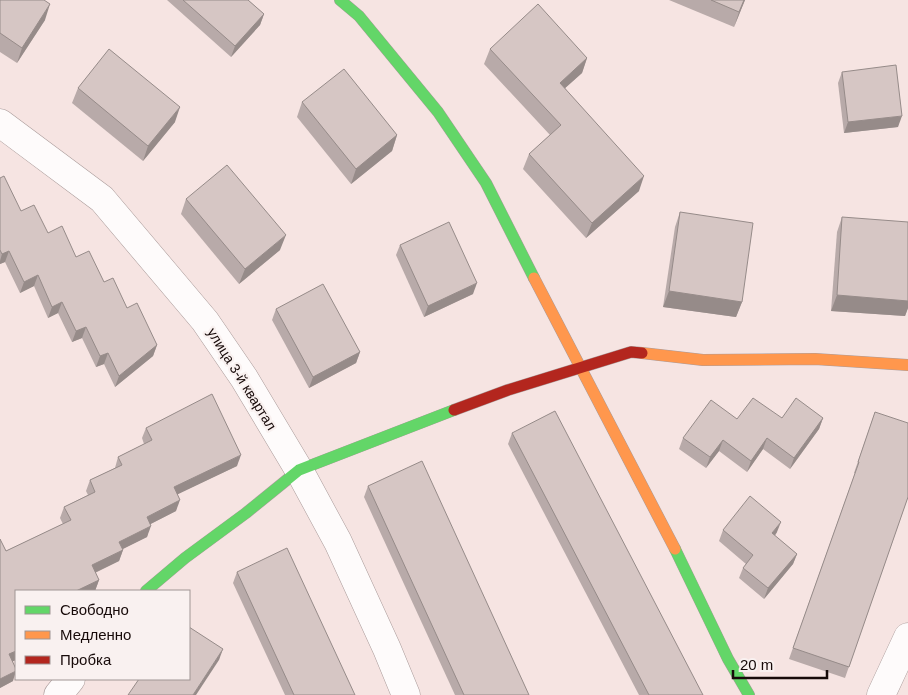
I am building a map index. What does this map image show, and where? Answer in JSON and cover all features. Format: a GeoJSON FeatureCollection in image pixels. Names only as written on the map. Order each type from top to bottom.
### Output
{"type":"FeatureCollection","features":[{"type":"Feature","properties":{"kind":"street"},"geometry":{"type":"LineString","coordinates":[[340,0],[359,16],[438,112],[486,183],[580,368],[687,571],[728,659],[749,695]]}},
{"type":"Feature","properties":{"kind":"street","name":"улица 3-й квартал"},"geometry":{"type":"LineString","coordinates":[[0,123],[102,199],[205,321],[244,378],[299,470],[338,542],[406,695]]}},
{"type":"Feature","properties":{"kind":"street"},"geometry":{"type":"LineString","coordinates":[[147,590],[185,558],[246,513],[299,470],[428,419],[508,390],[631,352],[703,360],[815,358],[908,365]]}},
{"type":"Feature","properties":{"kind":"street"},"geometry":{"type":"LineString","coordinates":[[881,695],[908,638]]}},
{"type":"Feature","properties":{"kind":"street"},"geometry":{"type":"LineString","coordinates":[[58,695],[70,680]]}},
{"type":"Feature","properties":{"kind":"building"},"geometry":{"type":"Polygon","coordinates":[[[0,0],[44,0],[50,4],[22,48],[0,33],[0,0]]]}},
{"type":"Feature","properties":{"kind":"building"},"geometry":{"type":"Polygon","coordinates":[[[183,0],[248,0],[264,14],[235,46],[183,0]]]}},
{"type":"Feature","properties":{"kind":"building"},"geometry":{"type":"Polygon","coordinates":[[[711,0],[744,0],[739,12],[711,0]]]}},
{"type":"Feature","properties":{"kind":"building"},"geometry":{"type":"Polygon","coordinates":[[[538,4],[587,58],[560,83],[644,176],[592,223],[529,154],[561,125],[490,49],[538,4]]]}},
{"type":"Feature","properties":{"kind":"building"},"geometry":{"type":"Polygon","coordinates":[[[109,49],[180,107],[148,146],[78,88],[109,49]]]}},
{"type":"Feature","properties":{"kind":"building"},"geometry":{"type":"Polygon","coordinates":[[[896,65],[902,116],[848,122],[842,72],[896,65]]]}},
{"type":"Feature","properties":{"kind":"building"},"geometry":{"type":"Polygon","coordinates":[[[344,69],[397,135],[356,169],[302,102],[344,69]]]}},
{"type":"Feature","properties":{"kind":"building"},"geometry":{"type":"Polygon","coordinates":[[[227,165],[286,235],[245,269],[186,199],[227,165]]]}},
{"type":"Feature","properties":{"kind":"building"},"geometry":{"type":"Polygon","coordinates":[[[4,176],[21,211],[34,205],[48,233],[62,226],[76,257],[89,251],[104,282],[113,278],[127,308],[137,303],[157,345],[119,376],[108,353],[100,356],[86,327],[76,331],[62,302],[52,307],[38,275],[24,282],[9,251],[2,254],[0,250],[0,178],[4,176]]]}},
{"type":"Feature","properties":{"kind":"building"},"geometry":{"type":"Polygon","coordinates":[[[680,212],[753,223],[742,302],[669,291],[680,212]]]}},
{"type":"Feature","properties":{"kind":"building"},"geometry":{"type":"Polygon","coordinates":[[[842,217],[908,222],[908,301],[837,295],[842,217]]]}},
{"type":"Feature","properties":{"kind":"building"},"geometry":{"type":"Polygon","coordinates":[[[449,222],[477,283],[428,306],[400,245],[449,222]]]}},
{"type":"Feature","properties":{"kind":"building"},"geometry":{"type":"Polygon","coordinates":[[[323,284],[360,352],[313,377],[276,309],[323,284]]]}},
{"type":"Feature","properties":{"kind":"building"},"geometry":{"type":"Polygon","coordinates":[[[212,394],[241,455],[174,487],[180,500],[147,517],[151,526],[119,542],[123,550],[92,565],[99,580],[78,590],[15,590],[15,651],[9,654],[15,667],[15,672],[0,679],[0,539],[6,551],[71,520],[64,507],[95,492],[90,480],[122,465],[118,457],[152,440],[146,428],[212,394]]]}},
{"type":"Feature","properties":{"kind":"building"},"geometry":{"type":"Polygon","coordinates":[[[753,398],[782,418],[796,398],[823,418],[794,458],[767,438],[751,461],[723,440],[710,457],[683,438],[711,400],[737,419],[753,398]]]}},
{"type":"Feature","properties":{"kind":"building"},"geometry":{"type":"Polygon","coordinates":[[[555,411],[703,695],[649,695],[512,433],[555,411]]]}},
{"type":"Feature","properties":{"kind":"building"},"geometry":{"type":"Polygon","coordinates":[[[875,412],[908,423],[908,497],[849,667],[793,648],[875,412]]]}},
{"type":"Feature","properties":{"kind":"building"},"geometry":{"type":"Polygon","coordinates":[[[422,461],[529,695],[464,695],[368,486],[422,461]]]}},
{"type":"Feature","properties":{"kind":"building"},"geometry":{"type":"Polygon","coordinates":[[[750,496],[781,522],[772,533],[797,554],[768,588],[743,568],[753,555],[723,530],[750,496]]]}},
{"type":"Feature","properties":{"kind":"building"},"geometry":{"type":"Polygon","coordinates":[[[287,548],[355,695],[294,695],[237,572],[287,548]]]}},
{"type":"Feature","properties":{"kind":"building"},"geometry":{"type":"Polygon","coordinates":[[[190,628],[223,649],[193,695],[128,695],[138,680],[190,680],[190,628]]]}},
{"type":"Feature","properties":{"kind":"traffic: fast"},"geometry":{"type":"LineString","coordinates":[[340,0],[359,16],[438,112],[486,183],[534,278]]}},
{"type":"Feature","properties":{"kind":"traffic: fast"},"geometry":{"type":"LineString","coordinates":[[147,590],[185,558],[246,513],[299,470],[454,410]]}},
{"type":"Feature","properties":{"kind":"traffic: fast"},"geometry":{"type":"LineString","coordinates":[[675,549],[728,659],[749,695]]}},
{"type":"Feature","properties":{"kind":"traffic: slow"},"geometry":{"type":"LineString","coordinates":[[534,278],[675,549]]}},
{"type":"Feature","properties":{"kind":"traffic: slow"},"geometry":{"type":"LineString","coordinates":[[642,353],[703,360],[815,359],[908,365]]}},
{"type":"Feature","properties":{"kind":"traffic: jam"},"geometry":{"type":"LineString","coordinates":[[454,410],[508,390],[631,352],[642,353]]}}]}
